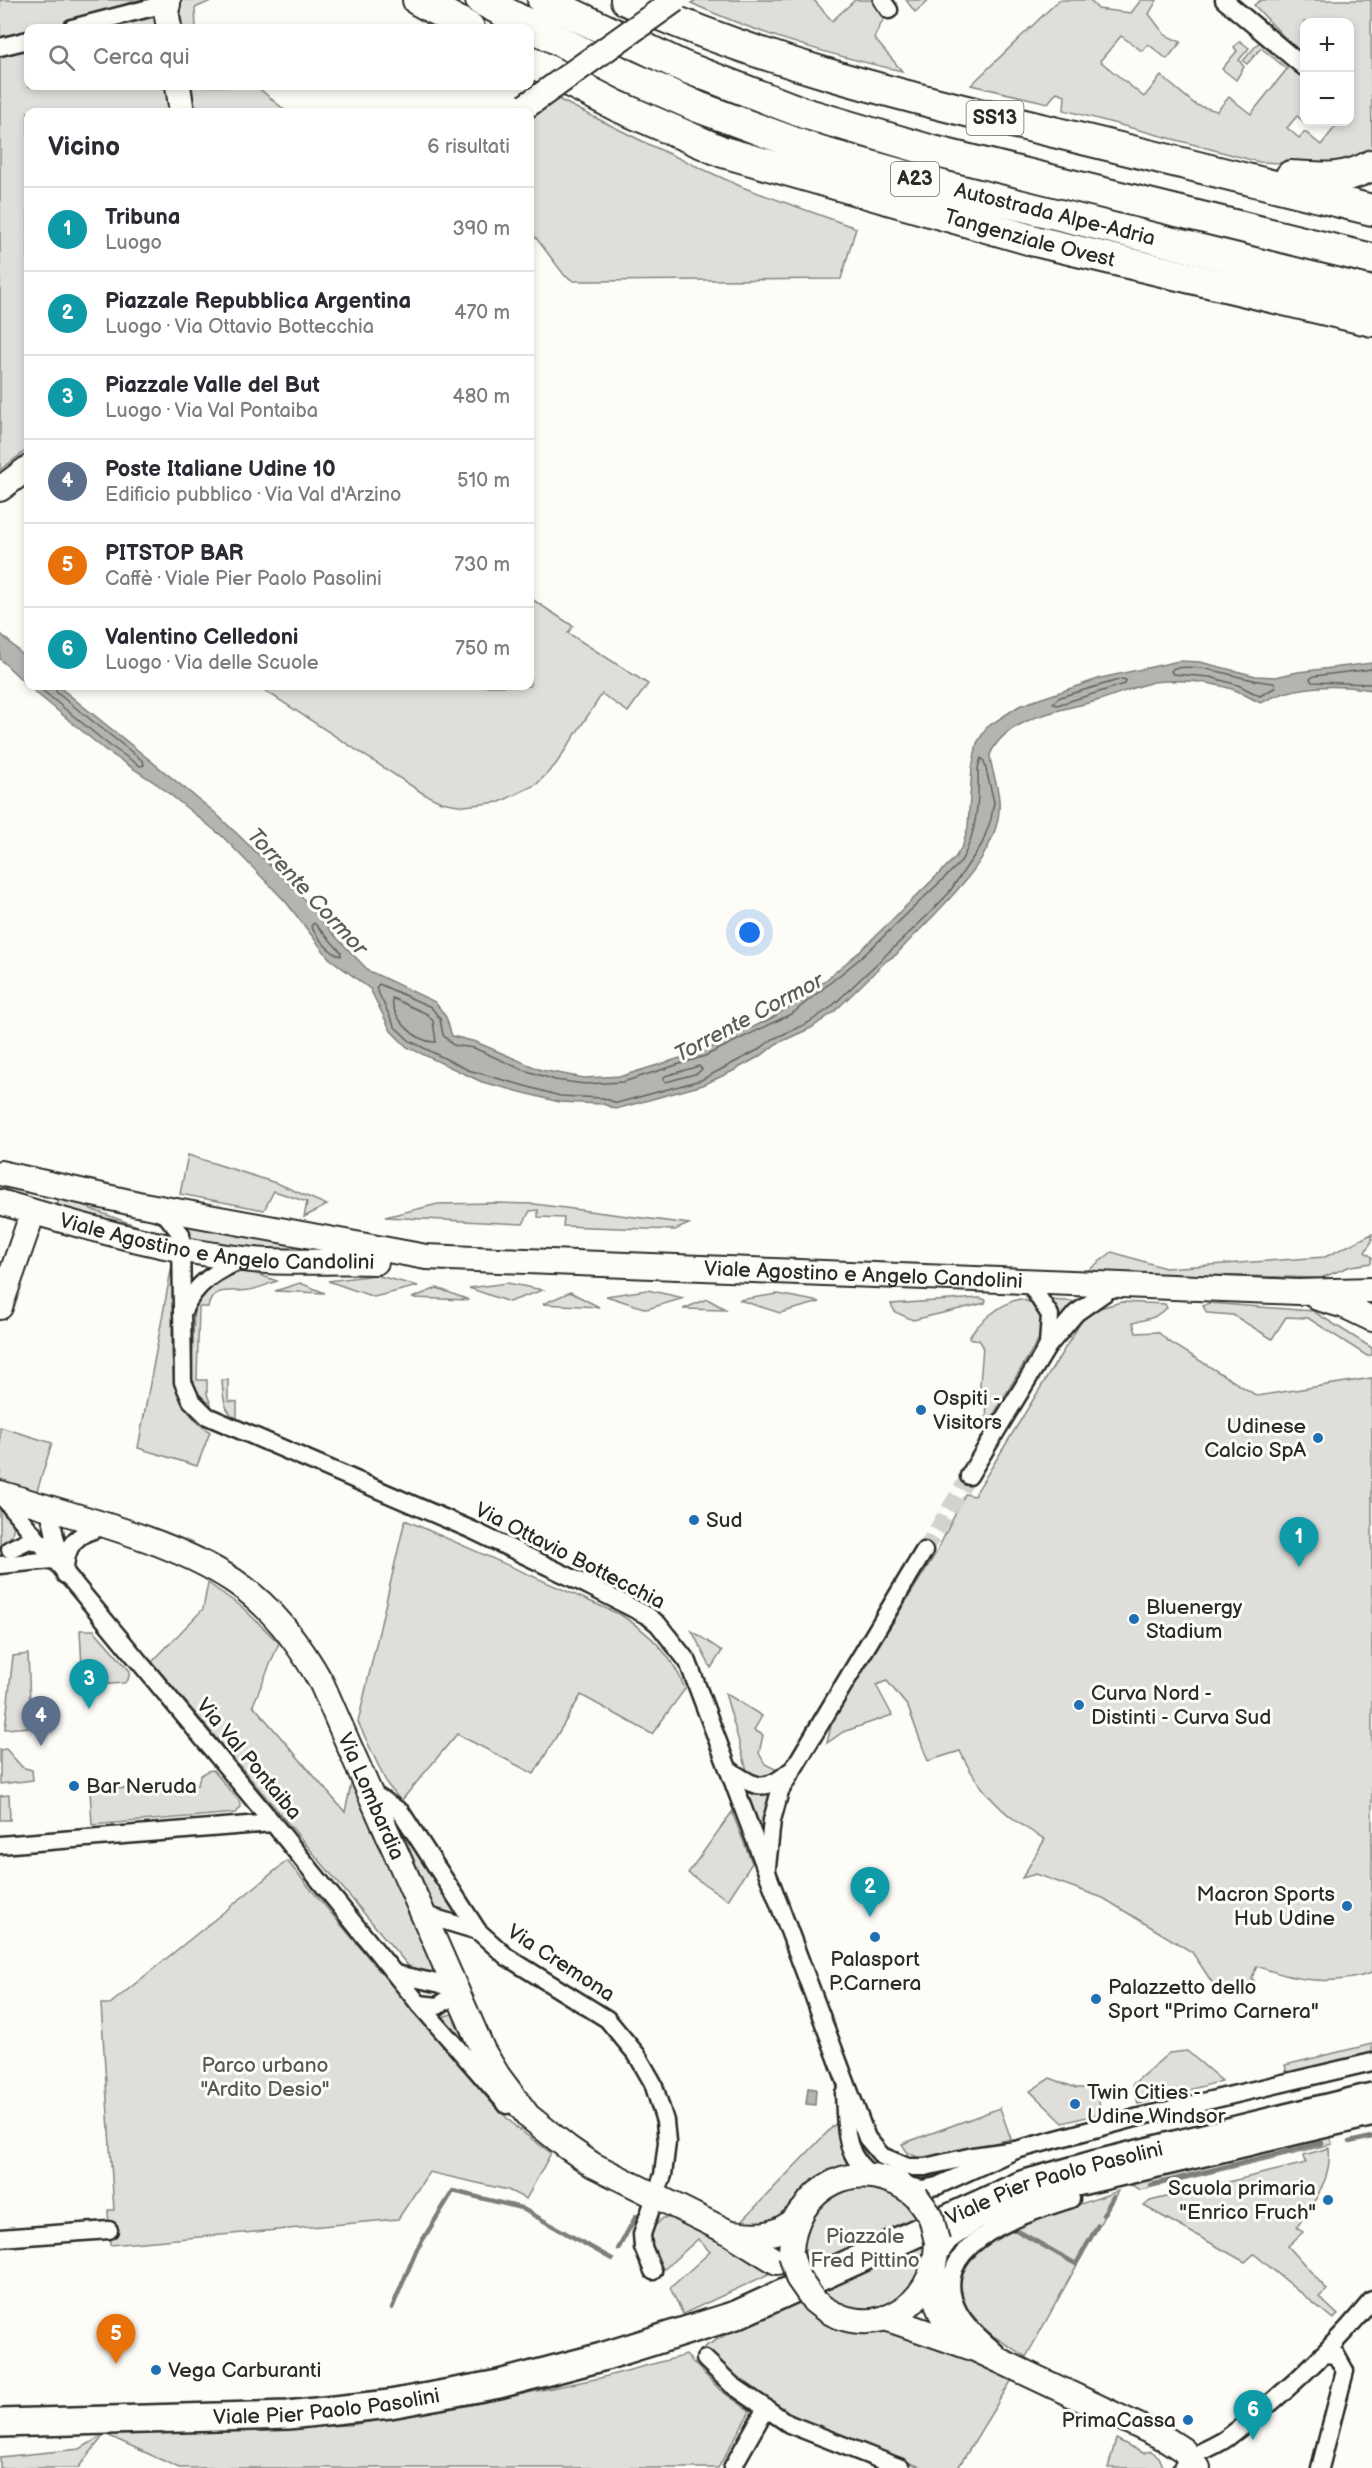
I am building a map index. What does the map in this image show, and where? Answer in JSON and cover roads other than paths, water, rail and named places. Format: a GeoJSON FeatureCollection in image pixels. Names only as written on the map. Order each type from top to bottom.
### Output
{"type":"FeatureCollection","features":[{"type":"Feature","properties":{"kind":"highway"},"geometry":{"type":"LineString","coordinates":[[418,0],[462,24]]}},
{"type":"Feature","properties":{"kind":"highway","name":"Autostrada Alpe-Adria"},"geometry":{"type":"LineString","coordinates":[[481,0],[527,24]]}},
{"type":"Feature","properties":{"kind":"highway","name":"Autostrada Alpe-Adria"},"geometry":{"type":"LineString","coordinates":[[543,0],[682,66],[804,113],[929,150],[1372,259]]}},
{"type":"Feature","properties":{"kind":"highway","name":"SS13"},"geometry":{"type":"LineString","coordinates":[[626,0],[705,34],[786,63],[953,108],[1372,210]]}},
{"type":"Feature","properties":{"kind":"highway","name":"Autostrada Alpe-Adria"},"geometry":{"type":"LineString","coordinates":[[534,27],[626,75],[698,107],[820,152],[946,188],[1372,292]]}},
{"type":"Feature","properties":{"kind":"highway","name":"Tangenziale Ovest"},"geometry":{"type":"LineString","coordinates":[[534,63],[617,106],[723,152],[1035,241],[1372,321]]}},
{"type":"Feature","properties":{"kind":"highway"},"geometry":{"type":"LineString","coordinates":[[1234,175],[1330,178],[1348,176],[1372,165]]}},
{"type":"Feature","properties":{"kind":"main road","name":"Viale Pier Paolo Pasolini"},"geometry":{"type":"LineString","coordinates":[[647,2344],[730,2301],[1030,2167],[1372,2080]]}},
{"type":"Feature","properties":{"kind":"main road","name":"Viale Pier Paolo Pasolini"},"geometry":{"type":"LineString","coordinates":[[0,2423],[288,2415],[390,2404],[499,2384],[647,2344],[736,2315],[1022,2185],[1097,2164],[1372,2097]]}},
{"type":"Feature","properties":{"kind":"street"},"geometry":{"type":"LineString","coordinates":[[523,108],[675,0]]}},
{"type":"Feature","properties":{"kind":"street"},"geometry":{"type":"LineString","coordinates":[[1234,3],[1300,62]]}},
{"type":"Feature","properties":{"kind":"street"},"geometry":{"type":"LineString","coordinates":[[94,24],[166,11]]}},
{"type":"Feature","properties":{"kind":"street"},"geometry":{"type":"LineString","coordinates":[[0,47],[24,41]]}},
{"type":"Feature","properties":{"kind":"street"},"geometry":{"type":"LineString","coordinates":[[179,90],[181,108]]}},
{"type":"Feature","properties":{"kind":"street"},"geometry":{"type":"LineString","coordinates":[[0,489],[24,471]]}},
{"type":"Feature","properties":{"kind":"street"},"geometry":{"type":"LineString","coordinates":[[0,1173],[42,1182]]}},
{"type":"Feature","properties":{"kind":"street","name":"Viale Agostino e Angelo Candolini"},"geometry":{"type":"LineString","coordinates":[[426,1257],[383,1262],[247,1259],[128,1240],[34,1212],[42,1182],[138,1204],[426,1257],[1298,1292],[1372,1290]]}},
{"type":"Feature","properties":{"kind":"street"},"geometry":{"type":"LineString","coordinates":[[0,1202],[34,1212],[0,1308]]}},
{"type":"Feature","properties":{"kind":"street","name":"Via Ottavio Bottecchia"},"geometry":{"type":"LineString","coordinates":[[138,1204],[161,1212],[181,1233],[183,1382],[191,1400],[207,1416],[472,1530],[648,1616],[658,1624],[688,1662],[844,2082],[867,2138],[874,2148],[891,2162],[908,2167],[925,2167],[973,2156],[1016,2150]]}},
{"type":"Feature","properties":{"kind":"street"},"geometry":{"type":"LineString","coordinates":[[182,1314],[188,1300],[204,1281],[227,1265],[247,1259]]}},
{"type":"Feature","properties":{"kind":"street"},"geometry":{"type":"LineString","coordinates":[[1028,1281],[1050,1315],[1048,1346]]}},
{"type":"Feature","properties":{"kind":"street"},"geometry":{"type":"LineString","coordinates":[[969,1476],[1048,1346],[1076,1313],[1116,1285]]}},
{"type":"Feature","properties":{"kind":"street","name":"Viale Agostino e Angelo Candolini"},"geometry":{"type":"LineString","coordinates":[[1298,1292],[1345,1306],[1372,1318]]}},
{"type":"Feature","properties":{"kind":"street","name":"Via Lombardia"},"geometry":{"type":"LineString","coordinates":[[0,1494],[165,1547],[235,1582],[258,1602],[284,1629],[312,1666],[372,1793],[457,1993],[498,2076],[528,2116],[593,2166],[654,2198],[784,2258]]}},
{"type":"Feature","properties":{"kind":"street","name":"Via Val Pontaiba"},"geometry":{"type":"LineString","coordinates":[[0,1494],[273,1823],[419,2004],[506,2104],[528,2116]]}},
{"type":"Feature","properties":{"kind":"street"},"geometry":{"type":"LineString","coordinates":[[5,1553],[20,1542],[36,1540],[36,1530],[49,1509]]}},
{"type":"Feature","properties":{"kind":"street","name":"Via Val Pontaiba"},"geometry":{"type":"LineString","coordinates":[[49,1509],[55,1559]]}},
{"type":"Feature","properties":{"kind":"street"},"geometry":{"type":"LineString","coordinates":[[5,1553],[20,1533],[21,1520]]}},
{"type":"Feature","properties":{"kind":"street"},"geometry":{"type":"LineString","coordinates":[[65,1575],[64,1559],[73,1543],[89,1530],[104,1527]]}},
{"type":"Feature","properties":{"kind":"street"},"geometry":{"type":"LineString","coordinates":[[766,1870],[775,1806],[792,1768],[924,1551]]}},
{"type":"Feature","properties":{"kind":"street"},"geometry":{"type":"LineString","coordinates":[[0,1566],[55,1559]]}},
{"type":"Feature","properties":{"kind":"street"},"geometry":{"type":"LineString","coordinates":[[730,1770],[756,1786],[772,1784],[792,1768]]}},
{"type":"Feature","properties":{"kind":"street","name":"Via Cremona"},"geometry":{"type":"LineString","coordinates":[[372,1793],[401,1812],[478,1931],[507,1957],[594,2009],[621,2034],[637,2055],[653,2083],[665,2121],[666,2161],[654,2198]]}},
{"type":"Feature","properties":{"kind":"street"},"geometry":{"type":"LineString","coordinates":[[0,1845],[273,1823]]}},
{"type":"Feature","properties":{"kind":"street","name":"Via Cremona"},"geometry":{"type":"LineString","coordinates":[[425,1915],[478,1931]]}},
{"type":"Feature","properties":{"kind":"street"},"geometry":{"type":"LineString","coordinates":[[418,1980],[435,1975],[442,1958]]}},
{"type":"Feature","properties":{"kind":"street"},"geometry":{"type":"LineString","coordinates":[[396,1974],[441,1984],[457,1993],[438,2007],[419,2004]]}},
{"type":"Feature","properties":{"kind":"street"},"geometry":{"type":"LineString","coordinates":[[1372,2062],[1139,2117],[1016,2150],[937,2187],[907,2189],[873,2175],[849,2177],[830,2184],[808,2202],[801,2213],[784,2258],[814,2301],[833,2314],[854,2320],[885,2318],[975,2349],[1143,2430],[1186,2465],[1227,2438],[1323,2354],[1372,2301]]}},
{"type":"Feature","properties":{"kind":"street","name":"Via Ottavio Bottecchia"},"geometry":{"type":"LineString","coordinates":[[844,2082],[848,2146],[854,2159],[873,2175]]}},
{"type":"Feature","properties":{"kind":"street"},"geometry":{"type":"LineString","coordinates":[[885,2318],[915,2301],[925,2289],[949,2241],[960,2232],[1002,2210],[1079,2186],[1112,2181],[1372,2118]]}},
{"type":"Feature","properties":{"kind":"street"},"geometry":{"type":"LineString","coordinates":[[907,2189],[931,2217],[940,2261],[952,2288],[959,2312],[972,2330],[1013,2368]]}},
{"type":"Feature","properties":{"kind":"street"},"geometry":{"type":"LineString","coordinates":[[653,2271],[643,2247],[642,2234],[654,2198]]}},
{"type":"Feature","properties":{"kind":"street","name":"Via Lombardia"},"geometry":{"type":"LineString","coordinates":[[730,2233],[758,2236],[770,2234],[787,2227],[801,2213]]}},
{"type":"Feature","properties":{"kind":"street"},"geometry":{"type":"LineString","coordinates":[[0,2238],[109,2230]]}},
{"type":"Feature","properties":{"kind":"street"},"geometry":{"type":"LineString","coordinates":[[940,2261],[934,2297],[939,2312],[952,2330],[975,2349]]}},
{"type":"Feature","properties":{"kind":"street"},"geometry":{"type":"LineString","coordinates":[[1321,2463],[1346,2371],[1336,2355],[1323,2354]]}},
{"type":"Feature","properties":{"kind":"street"},"geometry":{"type":"LineString","coordinates":[[705,2359],[732,2385],[789,2424],[901,2468]]}},
{"type":"Feature","properties":{"kind":"street"},"geometry":{"type":"LineString","coordinates":[[732,2468],[766,2408]]}},
{"type":"Feature","properties":{"kind":"water"},"geometry":{"type":"Polygon","coordinates":[[[0,633],[24,656],[24,682],[0,659],[0,633]]]}},
{"type":"Feature","properties":{"kind":"water"},"geometry":{"type":"Polygon","coordinates":[[[1179,661],[1200,662],[1256,676],[1275,677],[1372,663],[1372,690],[1344,687],[1301,689],[1261,703],[1235,690],[1205,683],[1153,682],[1038,717],[1009,731],[990,755],[999,800],[997,822],[990,843],[962,885],[896,955],[886,961],[834,1012],[811,1028],[776,1044],[762,1055],[733,1071],[703,1085],[616,1109],[603,1104],[559,1102],[482,1082],[407,1047],[391,1031],[370,989],[329,958],[286,902],[223,837],[157,784],[105,750],[33,690],[63,690],[213,811],[295,889],[369,971],[435,1002],[446,1017],[452,1036],[476,1042],[541,1070],[584,1078],[622,1076],[703,1051],[770,1019],[807,996],[859,952],[955,858],[963,845],[968,827],[972,768],[977,743],[987,727],[1019,706],[1101,678],[1179,661]]]}},
{"type":"Feature","properties":{"kind":"water"},"geometry":{"type":"Polygon","coordinates":[[[808,2088],[816,2089],[815,2105],[806,2104],[808,2088]]]}},
{"type":"Feature","properties":{"kind":"waterway"},"geometry":{"type":"LineString","coordinates":[[1349,2142],[1372,2137]]}},
{"type":"Feature","properties":{"kind":"waterway"},"geometry":{"type":"LineString","coordinates":[[1151,2185],[1322,2143]]}},
{"type":"Feature","properties":{"kind":"waterway"},"geometry":{"type":"LineString","coordinates":[[392,2308],[417,2249],[453,2191],[521,2208],[612,2259]]}},
{"type":"Feature","properties":{"kind":"waterway"},"geometry":{"type":"LineString","coordinates":[[1103,2215],[1113,2197]]}},
{"type":"Feature","properties":{"kind":"waterway"},"geometry":{"type":"LineString","coordinates":[[618,2249],[636,2216]]}},
{"type":"Feature","properties":{"kind":"waterway"},"geometry":{"type":"LineString","coordinates":[[1016,2230],[1076,2264],[1098,2225]]}},
{"type":"Feature","properties":{"kind":"tunnel"},"geometry":{"type":"LineString","coordinates":[[924,1551],[969,1476]]}},
{"type":"Feature","properties":{"kind":"place","name":"Ospiti - Visitors"},"geometry":{"type":"Point","coordinates":[921,1410]}},
{"type":"Feature","properties":{"kind":"place","name":"Udinese Calcio SpA"},"geometry":{"type":"Point","coordinates":[1318,1438]}},
{"type":"Feature","properties":{"kind":"place","name":"Sud"},"geometry":{"type":"Point","coordinates":[694,1520]}},
{"type":"Feature","properties":{"kind":"place","name":"Tribuna"},"geometry":{"type":"Point","coordinates":[1299,1567]}},
{"type":"Feature","properties":{"kind":"place","name":"Bluenergy Stadium"},"geometry":{"type":"Point","coordinates":[1134,1619]}},
{"type":"Feature","properties":{"kind":"place","name":"Curva Nord - Distinti - Curva Sud"},"geometry":{"type":"Point","coordinates":[1079,1705]}},
{"type":"Feature","properties":{"kind":"place","name":"Piazzale Valle del But"},"geometry":{"type":"Point","coordinates":[89,1709]}},
{"type":"Feature","properties":{"kind":"place","name":"Poste Italiane Udine 10"},"geometry":{"type":"Point","coordinates":[41,1746]}},
{"type":"Feature","properties":{"kind":"place","name":"Bar Neruda"},"geometry":{"type":"Point","coordinates":[74,1786]}},
{"type":"Feature","properties":{"kind":"place","name":"Macron Sports Hub Udine"},"geometry":{"type":"Point","coordinates":[1347,1906]}},
{"type":"Feature","properties":{"kind":"place","name":"Piazzale Repubblica Argentina"},"geometry":{"type":"Point","coordinates":[870,1917]}},
{"type":"Feature","properties":{"kind":"place","name":"Palasport P.Carnera"},"geometry":{"type":"Point","coordinates":[875,1937]}},
{"type":"Feature","properties":{"kind":"place","name":"Palazzetto dello Sport \"Primo Carnera\""},"geometry":{"type":"Point","coordinates":[1096,1999]}},
{"type":"Feature","properties":{"kind":"place","name":"Twin Cities - Udine Windsor"},"geometry":{"type":"Point","coordinates":[1075,2104]}},
{"type":"Feature","properties":{"kind":"place","name":"Scuola primaria \"Enrico Fruch\""},"geometry":{"type":"Point","coordinates":[1328,2200]}},
{"type":"Feature","properties":{"kind":"place","name":"PITSTOP BAR"},"geometry":{"type":"Point","coordinates":[116,2364]}},
{"type":"Feature","properties":{"kind":"place","name":"Vega Carburanti"},"geometry":{"type":"Point","coordinates":[156,2370]}},
{"type":"Feature","properties":{"kind":"place","name":"PrimaCassa"},"geometry":{"type":"Point","coordinates":[1188,2420]}},
{"type":"Feature","properties":{"kind":"place","name":"Valentino Celledoni"},"geometry":{"type":"Point","coordinates":[1253,2440]}},
{"type":"Feature","properties":{"kind":"water label","name":"Torrente Cormor"},"geometry":{"type":"Point","coordinates":[307,892]}},
{"type":"Feature","properties":{"kind":"water label","name":"Torrente Cormor"},"geometry":{"type":"Point","coordinates":[749,1018]}},
{"type":"Feature","properties":{"kind":"park label","name":"Parco urbano \"Ardito Desio\""},"geometry":{"type":"Point","coordinates":[265,2077]}},
{"type":"Feature","properties":{"kind":"park label","name":"Piazzale Fred Pittino"},"geometry":{"type":"Point","coordinates":[865,2248]}}]}
